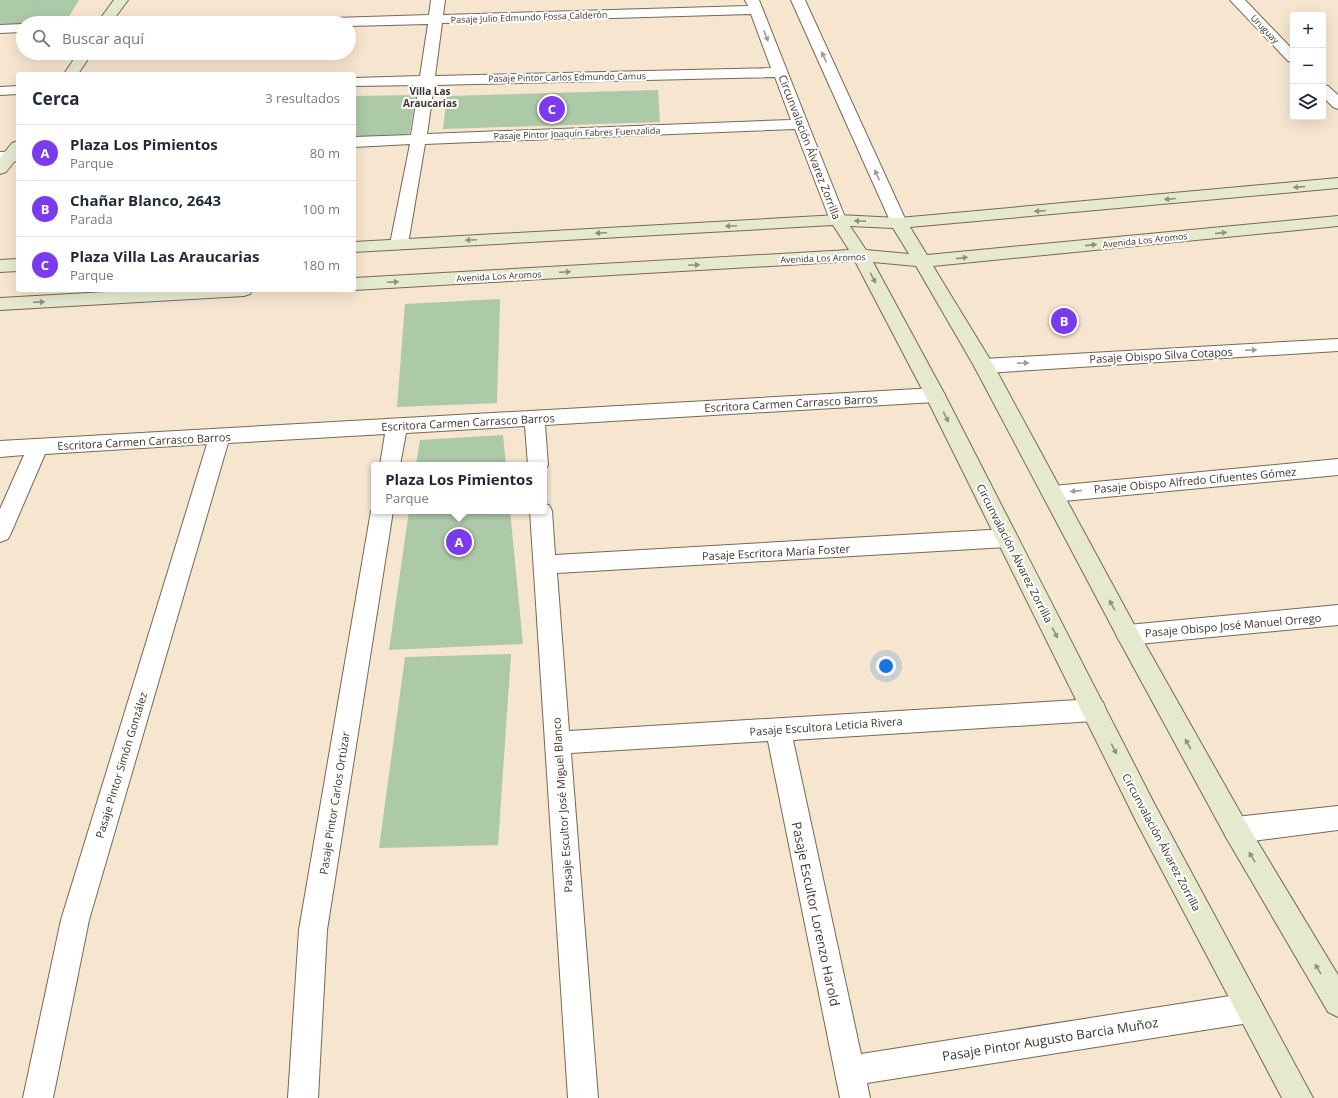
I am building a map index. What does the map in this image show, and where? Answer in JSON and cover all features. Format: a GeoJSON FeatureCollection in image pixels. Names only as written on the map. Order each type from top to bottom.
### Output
{"type":"FeatureCollection","features":[{"type":"Feature","properties":{"kind":"main road"},"geometry":{"type":"LineString","coordinates":[[109,16],[121,0]]}},
{"type":"Feature","properties":{"kind":"main road"},"geometry":{"type":"LineString","coordinates":[[72,72],[80,60]]}},
{"type":"Feature","properties":{"kind":"main road"},"geometry":{"type":"LineString","coordinates":[[0,169],[12,154]]}},
{"type":"Feature","properties":{"kind":"main road"},"geometry":{"type":"LineString","coordinates":[[356,247],[838,220],[899,223],[1338,184]]}},
{"type":"Feature","properties":{"kind":"main road","name":"Circunvalación Álvarez Zorrilla"},"geometry":{"type":"LineString","coordinates":[[838,220],[861,255],[935,395],[1146,814],[1298,1098]]}},
{"type":"Feature","properties":{"kind":"main road","name":"Avenida Los Aromos"},"geometry":{"type":"LineString","coordinates":[[356,284],[861,255],[923,261],[1338,221]]}},
{"type":"Feature","properties":{"kind":"main road"},"geometry":{"type":"LineString","coordinates":[[899,223],[923,261],[984,366],[1128,635],[1236,830],[1338,1002]]}},
{"type":"Feature","properties":{"kind":"main road"},"geometry":{"type":"LineString","coordinates":[[0,266],[16,265]]}},
{"type":"Feature","properties":{"kind":"main road"},"geometry":{"type":"LineString","coordinates":[[0,304],[209,292]]}},
{"type":"Feature","properties":{"kind":"street"},"geometry":{"type":"LineString","coordinates":[[399,244],[428,80],[438,0]]}},
{"type":"Feature","properties":{"kind":"street"},"geometry":{"type":"LineString","coordinates":[[798,0],[899,223]]}},
{"type":"Feature","properties":{"kind":"street","name":"Uruguay"},"geometry":{"type":"LineString","coordinates":[[1237,0],[1290,55]]}},
{"type":"Feature","properties":{"kind":"street","name":"Pasaje Julio Edmundo Fossa Calderón"},"geometry":{"type":"LineString","coordinates":[[356,21],[754,5]]}},
{"type":"Feature","properties":{"kind":"street","name":"Circunvalación Álvarez Zorrilla"},"geometry":{"type":"LineString","coordinates":[[754,5],[838,220]]}},
{"type":"Feature","properties":{"kind":"street"},"geometry":{"type":"LineString","coordinates":[[0,29],[16,28]]}},
{"type":"Feature","properties":{"kind":"street","name":"Pasaje Pintor Carlos Edmundo Camus"},"geometry":{"type":"LineString","coordinates":[[356,82],[780,72]]}},
{"type":"Feature","properties":{"kind":"street"},"geometry":{"type":"LineString","coordinates":[[0,91],[16,90]]}},
{"type":"Feature","properties":{"kind":"street"},"geometry":{"type":"LineString","coordinates":[[1326,92],[1338,104]]}},
{"type":"Feature","properties":{"kind":"street","name":"Pasaje Pintor Joaquín Fabres Fuenzalida"},"geometry":{"type":"LineString","coordinates":[[356,142],[800,124]]}},
{"type":"Feature","properties":{"kind":"street","name":"Pasaje Obispo Silva Cotapos"},"geometry":{"type":"LineString","coordinates":[[984,366],[1338,345]]}},
{"type":"Feature","properties":{"kind":"street","name":"Escritora Carmen Carrasco Barros"},"geometry":{"type":"LineString","coordinates":[[0,449],[935,395]]}},
{"type":"Feature","properties":{"kind":"street"},"geometry":{"type":"LineString","coordinates":[[534,418],[538,462]]}},
{"type":"Feature","properties":{"kind":"street"},"geometry":{"type":"LineString","coordinates":[[391,462],[397,426]]}},
{"type":"Feature","properties":{"kind":"street","name":"Pasaje Pintor Simón González"},"geometry":{"type":"LineString","coordinates":[[38,1098],[75,920],[220,436]]}},
{"type":"Feature","properties":{"kind":"street"},"geometry":{"type":"LineString","coordinates":[[0,533],[38,447]]}},
{"type":"Feature","properties":{"kind":"street","name":"Pasaje Obispo Alfredo Cifuentes Gómez"},"geometry":{"type":"LineString","coordinates":[[1053,494],[1338,467]]}},
{"type":"Feature","properties":{"kind":"street","name":"Pasaje Pintor Carlos Ortúzar"},"geometry":{"type":"LineString","coordinates":[[303,1098],[313,930],[382,514]]}},
{"type":"Feature","properties":{"kind":"street","name":"Pasaje Escultor José Miguel Blanco"},"geometry":{"type":"LineString","coordinates":[[541,514],[583,1098]]}},
{"type":"Feature","properties":{"kind":"street","name":"Pasaje Escritora María Foster"},"geometry":{"type":"LineString","coordinates":[[545,565],[1007,538]]}},
{"type":"Feature","properties":{"kind":"street","name":"Pasaje Obispo José Manuel Orrego"},"geometry":{"type":"LineString","coordinates":[[1128,635],[1338,615]]}},
{"type":"Feature","properties":{"kind":"street","name":"Pasaje Escultora Leticia Rivera"},"geometry":{"type":"LineString","coordinates":[[557,743],[1094,710]]}},
{"type":"Feature","properties":{"kind":"street","name":"Pasaje Escultor Lorenzo Harold"},"geometry":{"type":"LineString","coordinates":[[778,729],[852,1084]]}},
{"type":"Feature","properties":{"kind":"street"},"geometry":{"type":"LineString","coordinates":[[1236,830],[1338,818]]}},
{"type":"Feature","properties":{"kind":"street","name":"Pasaje Pintor Augusto Barcia Muñoz"},"geometry":{"type":"LineString","coordinates":[[852,1084],[1249,1008]]}},
{"type":"Feature","properties":{"kind":"green space"},"geometry":{"type":"Polygon","coordinates":[[[0,0],[79,0],[69,16],[16,16],[16,24],[0,25],[0,0]]]}},
{"type":"Feature","properties":{"kind":"green space"},"geometry":{"type":"Polygon","coordinates":[[[658,90],[660,122],[443,129],[447,96],[658,90]]]}},
{"type":"Feature","properties":{"kind":"green space"},"geometry":{"type":"Polygon","coordinates":[[[416,95],[409,137],[356,138],[356,96],[416,95]]]}},
{"type":"Feature","properties":{"kind":"green space"},"geometry":{"type":"Polygon","coordinates":[[[500,299],[497,403],[397,407],[405,304],[500,299]]]}},
{"type":"Feature","properties":{"kind":"green space"},"geometry":{"type":"Polygon","coordinates":[[[503,435],[506,462],[416,462],[420,440],[503,435]]]}},
{"type":"Feature","properties":{"kind":"green space"},"geometry":{"type":"Polygon","coordinates":[[[409,514],[510,514],[523,644],[389,650],[409,514]]]}},
{"type":"Feature","properties":{"kind":"green space"},"geometry":{"type":"Polygon","coordinates":[[[511,654],[498,845],[379,848],[405,657],[511,654]]]}},
{"type":"Feature","properties":{"kind":"place","name":"Plaza Villa Las Araucarias"},"geometry":{"type":"Point","coordinates":[552,109]}},
{"type":"Feature","properties":{"kind":"place","name":"Chañar Blanco, 2643"},"geometry":{"type":"Point","coordinates":[1064,321]}},
{"type":"Feature","properties":{"kind":"place","name":"Plaza Los Pimientos"},"geometry":{"type":"Point","coordinates":[459,542]}},
{"type":"Feature","properties":{"kind":"district","name":"Villa Las Araucarias"},"geometry":{"type":"Point","coordinates":[430,96]}}]}
